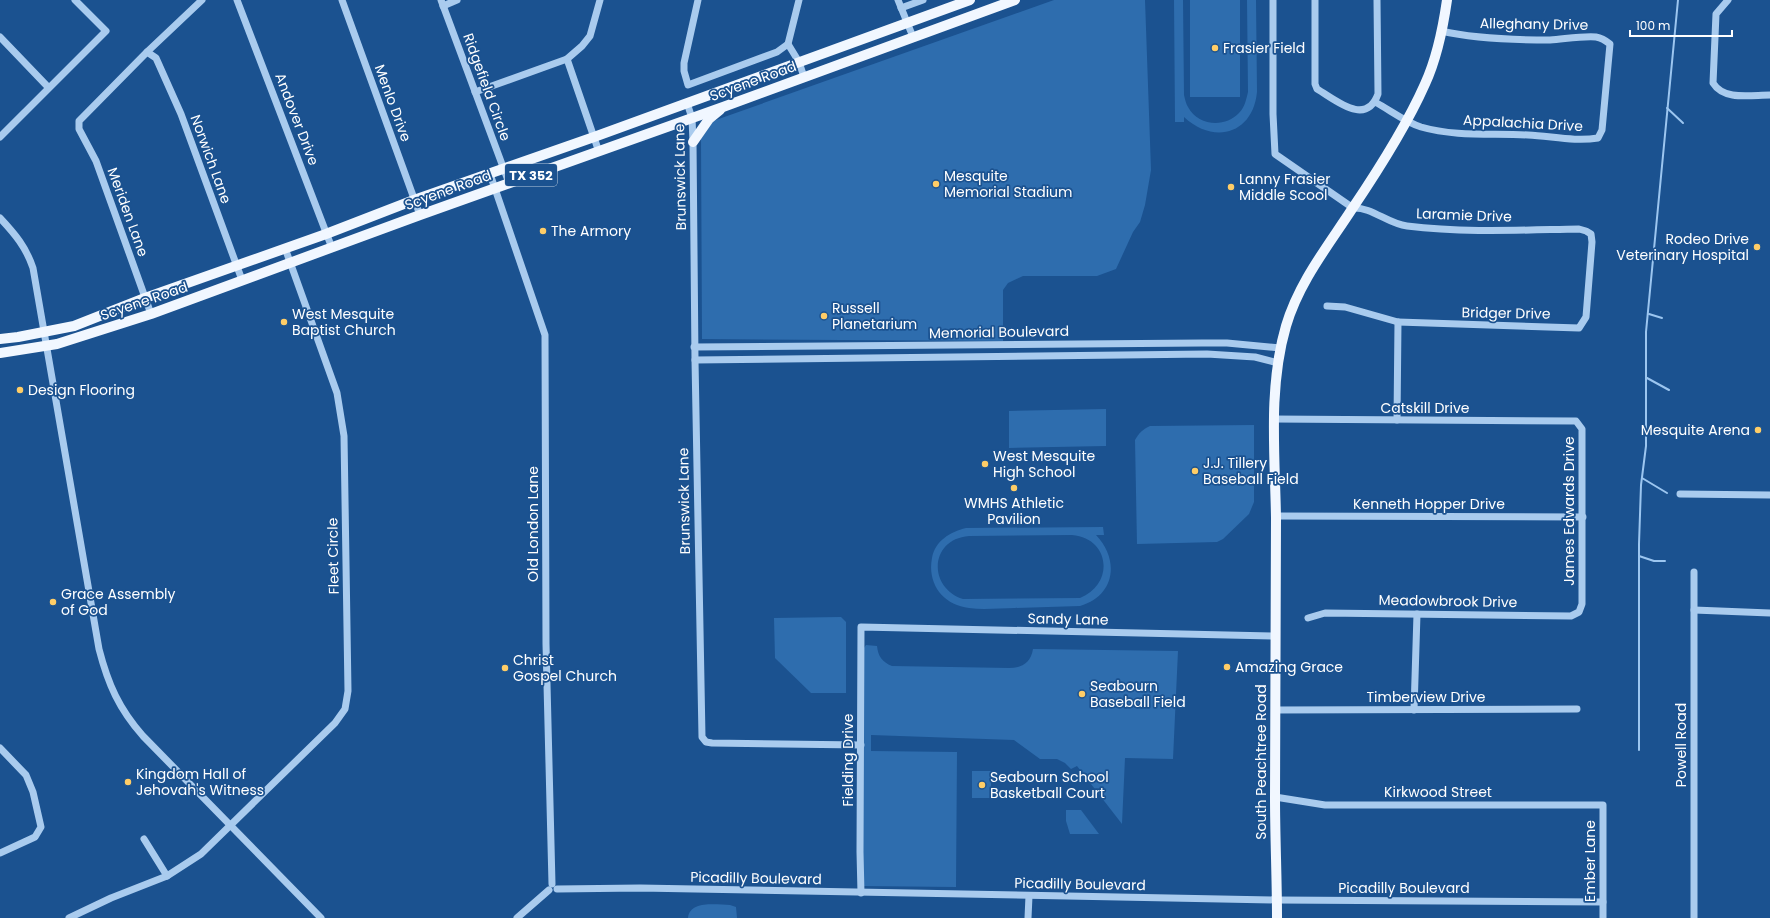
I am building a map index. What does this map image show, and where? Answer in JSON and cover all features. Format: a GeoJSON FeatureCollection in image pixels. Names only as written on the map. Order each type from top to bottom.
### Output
{"type":"FeatureCollection","features":[{"type":"Feature","properties":{"kind":"main road","name":"Scyene Road"},"geometry":{"type":"LineString","coordinates":[[0,338],[74,326],[145,298],[326,234],[414,200],[594,137],[970,0]]}},
{"type":"Feature","properties":{"kind":"main road","name":"Scyene Road"},"geometry":{"type":"LineString","coordinates":[[0,353],[46,346],[72,340],[151,314],[1015,0]]}},
{"type":"Feature","properties":{"kind":"main road"},"geometry":{"type":"LineString","coordinates":[[1440,0],[1441,28]]}},
{"type":"Feature","properties":{"kind":"main road","name":"South Peachtree Road"},"geometry":{"type":"LineString","coordinates":[[1277,918],[1275,796],[1276,516],[1273,419],[1280,348],[1286,324],[1296,297],[1324,250],[1353,208],[1407,120],[1426,83],[1435,58],[1447,0]]}},
{"type":"Feature","properties":{"kind":"main road"},"geometry":{"type":"LineString","coordinates":[[693,142],[709,119],[723,107]]}},
{"type":"Feature","properties":{"kind":"street"},"geometry":{"type":"LineString","coordinates":[[0,137],[48,87],[106,31],[74,0]]}},
{"type":"Feature","properties":{"kind":"street"},"geometry":{"type":"LineString","coordinates":[[147,52],[202,0]]}},
{"type":"Feature","properties":{"kind":"street","name":"Andover Drive"},"geometry":{"type":"LineString","coordinates":[[237,0],[332,248]]}},
{"type":"Feature","properties":{"kind":"street","name":"Menlo Drive"},"geometry":{"type":"LineString","coordinates":[[342,0],[420,215]]}},
{"type":"Feature","properties":{"kind":"street"},"geometry":{"type":"LineString","coordinates":[[442,3],[457,0]]}},
{"type":"Feature","properties":{"kind":"street"},"geometry":{"type":"LineString","coordinates":[[475,92],[567,59],[582,46],[590,36],[600,0]]}},
{"type":"Feature","properties":{"kind":"street"},"geometry":{"type":"LineString","coordinates":[[698,0],[684,63],[684,71],[688,85],[776,52],[788,44],[799,0]]}},
{"type":"Feature","properties":{"kind":"street"},"geometry":{"type":"LineString","coordinates":[[898,0],[913,37]]}},
{"type":"Feature","properties":{"kind":"street"},"geometry":{"type":"LineString","coordinates":[[901,8],[922,0]]}},
{"type":"Feature","properties":{"kind":"street"},"geometry":{"type":"LineString","coordinates":[[1273,0],[1273,114],[1275,154],[1353,208]]}},
{"type":"Feature","properties":{"kind":"street"},"geometry":{"type":"LineString","coordinates":[[1315,0],[1315,84],[1317,89],[1352,110],[1362,110],[1370,107],[1375,102],[1378,94],[1377,0]]}},
{"type":"Feature","properties":{"kind":"street"},"geometry":{"type":"LineString","coordinates":[[1728,0],[1716,14],[1713,83],[1717,90],[1726,94],[1770,95]]}},
{"type":"Feature","properties":{"kind":"street","name":"Ridgefield Circle"},"geometry":{"type":"LineString","coordinates":[[442,3],[509,183]]}},
{"type":"Feature","properties":{"kind":"street","name":"Alleghany Drive"},"geometry":{"type":"LineString","coordinates":[[1441,28],[1458,35],[1489,37],[1550,40],[1595,37],[1603,39],[1610,44],[1608,60]]}},
{"type":"Feature","properties":{"kind":"street"},"geometry":{"type":"LineString","coordinates":[[0,37],[48,87]]}},
{"type":"Feature","properties":{"kind":"street"},"geometry":{"type":"LineString","coordinates":[[788,44],[799,62],[804,77]]}},
{"type":"Feature","properties":{"kind":"street","name":"Meriden Lane"},"geometry":{"type":"LineString","coordinates":[[147,52],[79,121],[79,129],[96,161],[151,314]]}},
{"type":"Feature","properties":{"kind":"street","name":"Norwich Lane"},"geometry":{"type":"LineString","coordinates":[[147,52],[156,58],[181,114],[242,280]]}},
{"type":"Feature","properties":{"kind":"street"},"geometry":{"type":"LineString","coordinates":[[567,59],[599,152]]}},
{"type":"Feature","properties":{"kind":"street","name":"Appalachia Drive"},"geometry":{"type":"LineString","coordinates":[[1375,102],[1420,126],[1438,131],[1469,134],[1527,135],[1587,140],[1598,138],[1602,130],[1608,60]]}},
{"type":"Feature","properties":{"kind":"street","name":"Brunswick Lane"},"geometry":{"type":"LineString","coordinates":[[687,103],[692,118],[693,142],[694,347],[702,737],[706,742],[712,743],[861,745]]}},
{"type":"Feature","properties":{"kind":"street","name":"Old London Lane"},"geometry":{"type":"LineString","coordinates":[[490,174],[545,335],[546,644],[552,887]]}},
{"type":"Feature","properties":{"kind":"street","name":"Laramie Drive"},"geometry":{"type":"LineString","coordinates":[[1353,208],[1362,207],[1382,218],[1404,226],[1434,229],[1579,230]]}},
{"type":"Feature","properties":{"kind":"street"},"geometry":{"type":"LineString","coordinates":[[0,218],[17,237],[29,254],[36,281],[99,649],[110,686],[117,701],[136,727],[231,827],[321,918]]}},
{"type":"Feature","properties":{"kind":"street","name":"Bridger Drive"},"geometry":{"type":"LineString","coordinates":[[1327,306],[1345,307],[1398,322],[1579,328],[1586,317],[1592,242],[1591,234],[1586,231],[1579,230]]}},
{"type":"Feature","properties":{"kind":"street","name":"Fleet Circle"},"geometry":{"type":"LineString","coordinates":[[70,918],[111,898],[167,876],[201,854],[231,827],[335,723],[345,709],[348,691],[344,444],[342,416],[337,393],[285,248]]}},
{"type":"Feature","properties":{"kind":"street"},"geometry":{"type":"LineString","coordinates":[[1398,322],[1398,420]]}},
{"type":"Feature","properties":{"kind":"street","name":"Memorial Boulevard"},"geometry":{"type":"LineString","coordinates":[[694,347],[1202,343],[1280,348]]}},
{"type":"Feature","properties":{"kind":"street","name":"Memorial Boulevard"},"geometry":{"type":"LineString","coordinates":[[695,360],[1207,354],[1255,357],[1278,363]]}},
{"type":"Feature","properties":{"kind":"street","name":"Catskill Drive"},"geometry":{"type":"LineString","coordinates":[[1273,419],[1576,421]]}},
{"type":"Feature","properties":{"kind":"street","name":"James Edwards Drive"},"geometry":{"type":"LineString","coordinates":[[1576,421],[1582,429],[1582,604]]}},
{"type":"Feature","properties":{"kind":"street"},"geometry":{"type":"LineString","coordinates":[[1680,494],[1770,495]]}},
{"type":"Feature","properties":{"kind":"street","name":"Kenneth Hopper Drive"},"geometry":{"type":"LineString","coordinates":[[1276,516],[1583,517]]}},
{"type":"Feature","properties":{"kind":"street","name":"Powell Road"},"geometry":{"type":"LineString","coordinates":[[1694,572],[1694,918]]}},
{"type":"Feature","properties":{"kind":"street","name":"Meadowbrook Drive"},"geometry":{"type":"LineString","coordinates":[[1308,618],[1325,613],[1571,616],[1579,612],[1582,604]]}},
{"type":"Feature","properties":{"kind":"street"},"geometry":{"type":"LineString","coordinates":[[1694,610],[1770,613]]}},
{"type":"Feature","properties":{"kind":"street"},"geometry":{"type":"LineString","coordinates":[[1414,710],[1417,614]]}},
{"type":"Feature","properties":{"kind":"street","name":"Fielding Drive"},"geometry":{"type":"LineString","coordinates":[[861,627],[860,852],[862,893]]}},
{"type":"Feature","properties":{"kind":"street","name":"Sandy Lane"},"geometry":{"type":"LineString","coordinates":[[861,627],[1275,636]]}},
{"type":"Feature","properties":{"kind":"street","name":"Timberview Drive"},"geometry":{"type":"LineString","coordinates":[[1275,710],[1576,709]]}},
{"type":"Feature","properties":{"kind":"street"},"geometry":{"type":"LineString","coordinates":[[0,748],[26,775],[33,792],[41,827],[35,837],[0,852]]}},
{"type":"Feature","properties":{"kind":"street","name":"Kirkwood Street"},"geometry":{"type":"LineString","coordinates":[[1275,796],[1325,805],[1603,805]]}},
{"type":"Feature","properties":{"kind":"street","name":"Ember Lane"},"geometry":{"type":"LineString","coordinates":[[1602,918],[1603,805]]}},
{"type":"Feature","properties":{"kind":"street"},"geometry":{"type":"LineString","coordinates":[[144,839],[167,876]]}},
{"type":"Feature","properties":{"kind":"street"},"geometry":{"type":"LineString","coordinates":[[518,918],[552,887]]}},
{"type":"Feature","properties":{"kind":"street","name":"Picadilly Boulevard"},"geometry":{"type":"LineString","coordinates":[[552,887],[1277,900],[1602,902]]}},
{"type":"Feature","properties":{"kind":"street"},"geometry":{"type":"LineString","coordinates":[[1028,918],[1029,896]]}},
{"type":"Feature","properties":{"kind":"shaded area","name":"Mesquite Memorial Stadium"},"geometry":{"type":"Polygon","coordinates":[[[1054,0],[1145,0],[1151,170],[1145,205],[1140,222],[1133,232],[1116,269],[1097,276],[1023,276],[1008,283],[1003,290],[1003,341],[702,339],[701,139],[713,121],[1054,0]]]}},
{"type":"Feature","properties":{"kind":"shaded area"},"geometry":{"type":"Polygon","coordinates":[[[1174,0],[1183,0],[1184,95],[1187,106],[1198,118],[1212,123],[1219,123],[1233,118],[1241,111],[1245,103],[1248,92],[1247,0],[1256,0],[1257,92],[1254,106],[1248,118],[1240,126],[1230,131],[1208,131],[1196,126],[1184,117],[1184,122],[1175,122],[1174,0]]]}},
{"type":"Feature","properties":{"kind":"shaded area","name":"Frasier Field"},"geometry":{"type":"Polygon","coordinates":[[[1190,0],[1240,0],[1240,97],[1190,97],[1190,0]]]}},
{"type":"Feature","properties":{"kind":"shaded area"},"geometry":{"type":"Polygon","coordinates":[[[1106,409],[1106,446],[1009,448],[1009,411],[1106,409]]]}},
{"type":"Feature","properties":{"kind":"shaded area","name":"J.J. Tillery Baseball Field"},"geometry":{"type":"Polygon","coordinates":[[[1254,425],[1254,502],[1249,514],[1223,539],[1217,542],[1137,544],[1135,440],[1138,435],[1145,428],[1150,426],[1254,425]]]}},
{"type":"Feature","properties":{"kind":"shaded area"},"geometry":{"type":"Polygon","coordinates":[[[1103,527],[1104,535],[1096,535],[1104,545],[1109,555],[1111,566],[1107,586],[1101,594],[1092,601],[1080,606],[986,609],[969,608],[952,603],[939,592],[935,584],[932,576],[932,558],[936,547],[944,538],[954,532],[966,528],[1103,527]],[[1072,535],[969,536],[956,539],[947,545],[940,554],[938,564],[939,575],[943,585],[951,593],[963,599],[1080,598],[1091,591],[1099,583],[1103,573],[1103,562],[1100,553],[1094,544],[1085,538],[1072,535]]]}},
{"type":"Feature","properties":{"kind":"shaded area"},"geometry":{"type":"Polygon","coordinates":[[[841,617],[846,622],[846,693],[811,693],[775,658],[774,618],[841,617]]]}},
{"type":"Feature","properties":{"kind":"shaded area"},"geometry":{"type":"Polygon","coordinates":[[[866,645],[877,646],[878,653],[881,658],[892,666],[1014,668],[1028,661],[1033,649],[1178,651],[1173,759],[1125,758],[1122,824],[1077,766],[1071,769],[1065,763],[1057,759],[1040,759],[1014,740],[871,735],[871,751],[957,752],[956,887],[862,886],[864,648],[866,645]]]}},
{"type":"Feature","properties":{"kind":"shaded area","name":"Seabourn School Basketball Court"},"geometry":{"type":"Polygon","coordinates":[[[972,771],[991,771],[991,798],[972,798],[972,771]]]}},
{"type":"Feature","properties":{"kind":"shaded area"},"geometry":{"type":"Polygon","coordinates":[[[1066,810],[1081,810],[1099,834],[1070,834],[1066,821],[1066,810]]]}},
{"type":"Feature","properties":{"kind":"shaded area"},"geometry":{"type":"Polygon","coordinates":[[[712,904],[730,905],[736,907],[737,918],[688,918],[690,912],[699,906],[712,904]]]}},
{"type":"Feature","properties":{"kind":"waterway"},"geometry":{"type":"LineString","coordinates":[[1639,750],[1639,544],[1641,485],[1646,446],[1646,332],[1678,0]]}},
{"type":"Feature","properties":{"kind":"waterway"},"geometry":{"type":"LineString","coordinates":[[1667,108],[1683,123]]}},
{"type":"Feature","properties":{"kind":"waterway"},"geometry":{"type":"LineString","coordinates":[[1649,314],[1662,318]]}},
{"type":"Feature","properties":{"kind":"waterway"},"geometry":{"type":"LineString","coordinates":[[1647,378],[1669,390]]}},
{"type":"Feature","properties":{"kind":"waterway"},"geometry":{"type":"LineString","coordinates":[[1642,478],[1667,493]]}},
{"type":"Feature","properties":{"kind":"waterway"},"geometry":{"type":"LineString","coordinates":[[1639,556],[1654,561],[1665,561]]}},
{"type":"Feature","properties":{"kind":"place","name":"Frasier Field"},"geometry":{"type":"Point","coordinates":[1215,48]}},
{"type":"Feature","properties":{"kind":"place","name":"Mesquite Memorial Stadium"},"geometry":{"type":"Point","coordinates":[936,184]}},
{"type":"Feature","properties":{"kind":"place","name":"Lanny Frasier Middle Scool"},"geometry":{"type":"Point","coordinates":[1231,187]}},
{"type":"Feature","properties":{"kind":"place","name":"The Armory"},"geometry":{"type":"Point","coordinates":[543,231]}},
{"type":"Feature","properties":{"kind":"place","name":"Rodeo Drive Veterinary Hospital"},"geometry":{"type":"Point","coordinates":[1757,247]}},
{"type":"Feature","properties":{"kind":"place","name":"Russell Planetarium"},"geometry":{"type":"Point","coordinates":[824,316]}},
{"type":"Feature","properties":{"kind":"place","name":"West Mesquite Baptist Church"},"geometry":{"type":"Point","coordinates":[284,322]}},
{"type":"Feature","properties":{"kind":"place","name":"Design Flooring"},"geometry":{"type":"Point","coordinates":[20,390]}},
{"type":"Feature","properties":{"kind":"place","name":"Mesquite Arena"},"geometry":{"type":"Point","coordinates":[1758,430]}},
{"type":"Feature","properties":{"kind":"place","name":"West Mesquite High School"},"geometry":{"type":"Point","coordinates":[985,464]}},
{"type":"Feature","properties":{"kind":"place","name":"J.J. Tillery Baseball Field"},"geometry":{"type":"Point","coordinates":[1195,471]}},
{"type":"Feature","properties":{"kind":"place","name":"WMHS Athletic Pavilion"},"geometry":{"type":"Point","coordinates":[1014,488]}},
{"type":"Feature","properties":{"kind":"place","name":"Grace Assembly of God"},"geometry":{"type":"Point","coordinates":[53,602]}},
{"type":"Feature","properties":{"kind":"place","name":"Amazing Grace"},"geometry":{"type":"Point","coordinates":[1227,667]}},
{"type":"Feature","properties":{"kind":"place","name":"Christ Gospel Church"},"geometry":{"type":"Point","coordinates":[505,668]}},
{"type":"Feature","properties":{"kind":"place","name":"Seabourn Baseball Field"},"geometry":{"type":"Point","coordinates":[1082,694]}},
{"type":"Feature","properties":{"kind":"place","name":"Kingdom Hall of Jehovah's Witness"},"geometry":{"type":"Point","coordinates":[128,782]}},
{"type":"Feature","properties":{"kind":"place","name":"Seabourn School Basketball Court"},"geometry":{"type":"Point","coordinates":[982,785]}}]}
